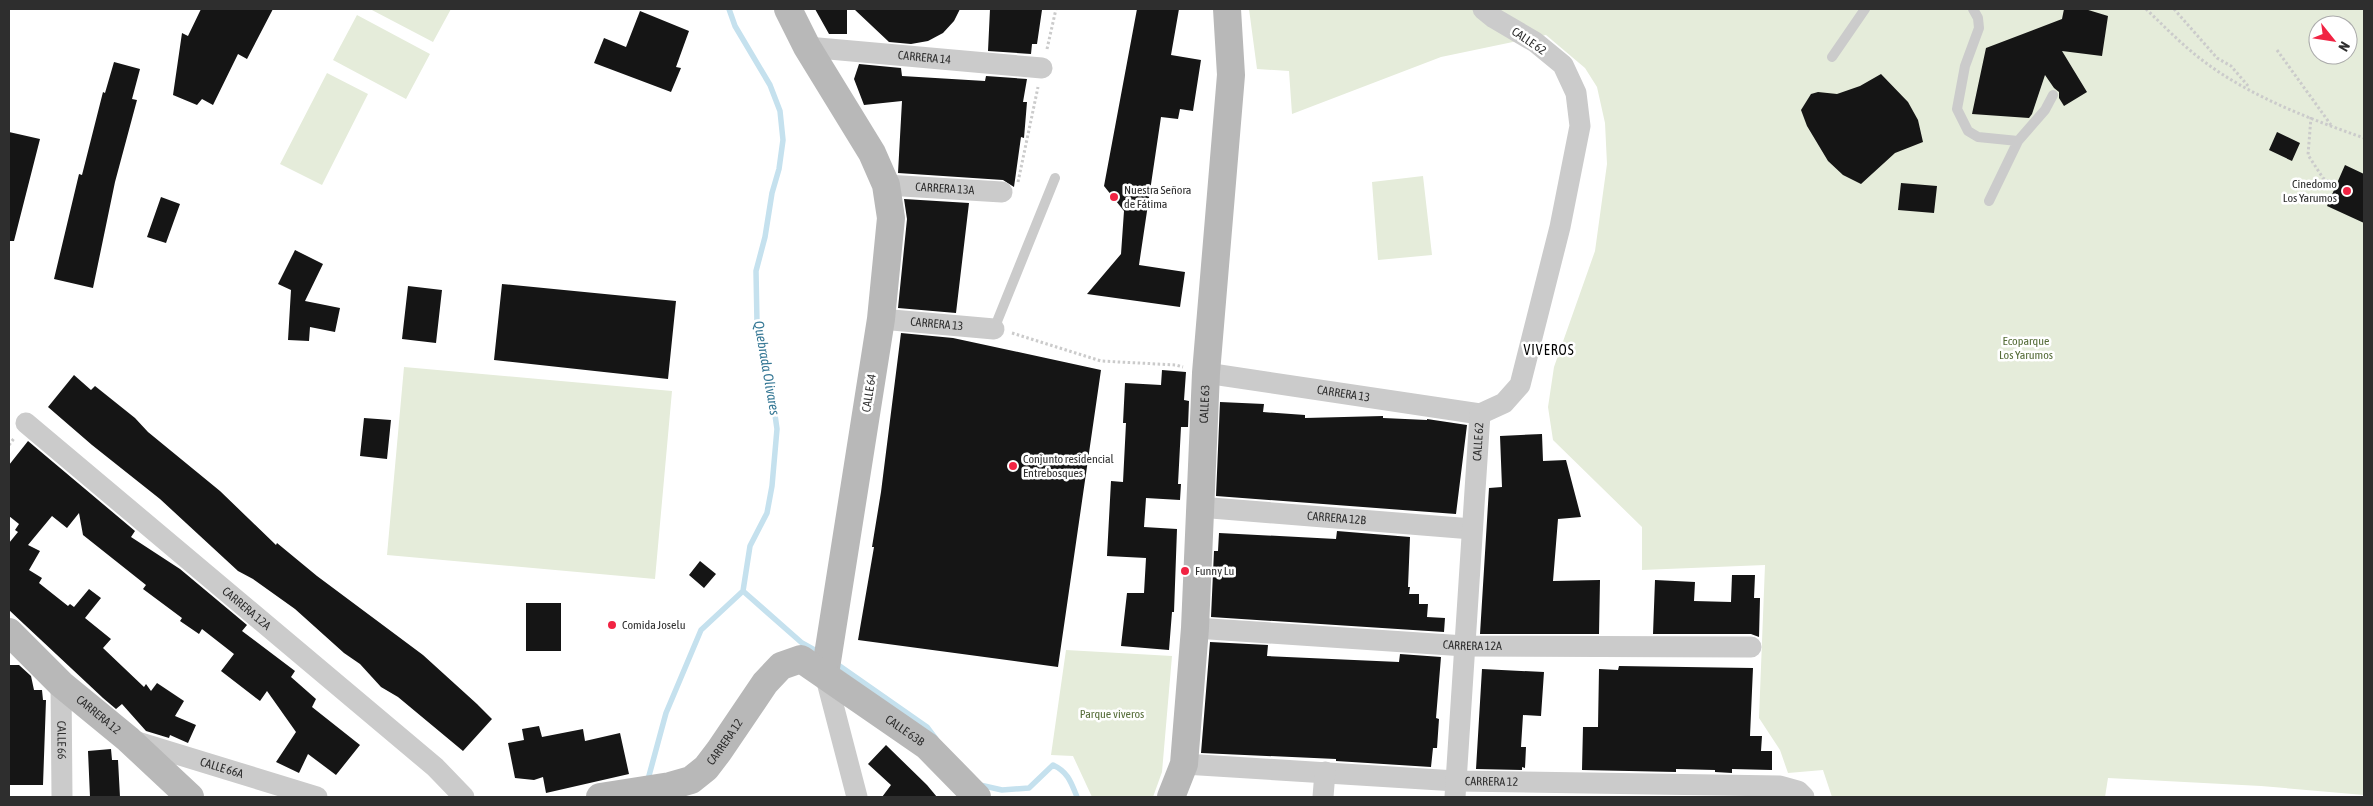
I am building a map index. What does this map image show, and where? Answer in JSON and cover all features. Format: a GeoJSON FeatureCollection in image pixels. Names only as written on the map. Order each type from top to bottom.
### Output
{"type":"FeatureCollection","features":[{"type":"Feature","properties":{"kind":"street","name":"CALLE 64"},"geometry":{"type":"LineString","coordinates":[[788,9],[807,47],[872,154],[886,186],[891,218],[881,319],[825,674],[857,797]]}},
{"type":"Feature","properties":{"kind":"street","name":"CALLE 63"},"geometry":{"type":"LineString","coordinates":[[1172,797],[1184,764],[1195,628],[1206,373],[1231,75],[1227,9]]}},
{"type":"Feature","properties":{"kind":"street","name":"CALLE 62"},"geometry":{"type":"LineString","coordinates":[[1456,789],[1480,414],[1504,403],[1520,385],[1560,227],[1580,126],[1576,93],[1563,66],[1535,42],[1494,18],[1483,9]]}},
{"type":"Feature","properties":{"kind":"street","name":"CARRERA 14"},"geometry":{"type":"LineString","coordinates":[[807,47],[1042,68]]}},
{"type":"Feature","properties":{"kind":"street","name":"CARRERA 13A"},"geometry":{"type":"LineString","coordinates":[[886,186],[1009,190]]}},
{"type":"Feature","properties":{"kind":"street","name":"CARRERA 13"},"geometry":{"type":"LineString","coordinates":[[881,319],[994,329]]}},
{"type":"Feature","properties":{"kind":"street","name":"CARRERA 13"},"geometry":{"type":"LineString","coordinates":[[1206,373],[1480,414]]}},
{"type":"Feature","properties":{"kind":"street","name":"CARRERA 12A"},"geometry":{"type":"LineString","coordinates":[[26,423],[435,767],[464,797]]}},
{"type":"Feature","properties":{"kind":"street","name":"CARRERA 12B"},"geometry":{"type":"LineString","coordinates":[[1199,507],[1472,529]]}},
{"type":"Feature","properties":{"kind":"street","name":"CARRERA 12A"},"geometry":{"type":"LineString","coordinates":[[1195,628],[1465,646],[1751,647]]}},
{"type":"Feature","properties":{"kind":"street","name":"CARRERA 12"},"geometry":{"type":"LineString","coordinates":[[9,632],[62,684],[128,739],[190,797]]}},
{"type":"Feature","properties":{"kind":"street","name":"CARRERA 12"},"geometry":{"type":"LineString","coordinates":[[615,795],[670,786],[690,780],[706,768],[765,683],[781,666],[801,659],[825,674]]}},
{"type":"Feature","properties":{"kind":"street","name":"CALLE 63B"},"geometry":{"type":"LineString","coordinates":[[825,674],[927,746],[977,797]]}},
{"type":"Feature","properties":{"kind":"street","name":"CALLE 66"},"geometry":{"type":"LineString","coordinates":[[62,684],[62,797]]}},
{"type":"Feature","properties":{"kind":"street","name":"CALLE 66A"},"geometry":{"type":"LineString","coordinates":[[128,739],[317,797]]}},
{"type":"Feature","properties":{"kind":"street","name":"CARRERA 12"},"geometry":{"type":"LineString","coordinates":[[1184,764],[1325,772],[1456,789],[1780,786],[1801,794]]}},
{"type":"Feature","properties":{"kind":"street"},"geometry":{"type":"LineString","coordinates":[[1323,797],[1325,772]]}},
{"type":"Feature","properties":{"kind":"lane"},"geometry":{"type":"LineString","coordinates":[[1832,57],[1865,9]]}},
{"type":"Feature","properties":{"kind":"lane"},"geometry":{"type":"LineString","coordinates":[[1972,9],[1978,18],[1979,28],[1965,66],[1957,108],[1968,131],[1978,137],[2018,141]]}},
{"type":"Feature","properties":{"kind":"lane"},"geometry":{"type":"LineString","coordinates":[[1989,201],[2018,141],[2045,110],[2052,95]]}},
{"type":"Feature","properties":{"kind":"lane"},"geometry":{"type":"LineString","coordinates":[[994,329],[1055,178]]}},
{"type":"Feature","properties":{"kind":"path"},"geometry":{"type":"LineString","coordinates":[[1009,190],[1056,9]]}},
{"type":"Feature","properties":{"kind":"path"},"geometry":{"type":"LineString","coordinates":[[2146,9],[2206,63],[2252,90],[2331,126],[2364,138]]}},
{"type":"Feature","properties":{"kind":"path"},"geometry":{"type":"LineString","coordinates":[[2174,9],[2217,58],[2231,66],[2252,90]]}},
{"type":"Feature","properties":{"kind":"path"},"geometry":{"type":"LineString","coordinates":[[2276,50],[2331,126]]}},
{"type":"Feature","properties":{"kind":"path"},"geometry":{"type":"LineString","coordinates":[[2311,117],[2308,155],[2323,178],[2336,186]]}},
{"type":"Feature","properties":{"kind":"path"},"geometry":{"type":"LineString","coordinates":[[994,329],[1020,335],[1100,361],[1176,365],[1206,373]]}},
{"type":"Feature","properties":{"kind":"green space"},"geometry":{"type":"Polygon","coordinates":[[[370,9],[451,9],[433,42],[370,9]]]}},
{"type":"Feature","properties":{"kind":"green space","name":"Ecoparque Los Yarumos"},"geometry":{"type":"Polygon","coordinates":[[[1249,9],[2364,9],[2364,795],[2261,786],[2108,778],[2105,797],[1832,797],[1823,770],[1788,773],[1780,750],[1759,718],[1765,565],[1642,570],[1642,527],[1553,440],[1548,407],[1554,367],[1595,251],[1607,164],[1605,123],[1597,87],[1585,68],[1546,35],[1441,57],[1292,114],[1289,71],[1257,69],[1249,9]]]}},
{"type":"Feature","properties":{"kind":"green space"},"geometry":{"type":"Polygon","coordinates":[[[357,15],[430,54],[406,99],[333,60],[357,15]]]}},
{"type":"Feature","properties":{"kind":"green space"},"geometry":{"type":"Polygon","coordinates":[[[327,73],[368,94],[322,185],[280,164],[327,73]]]}},
{"type":"Feature","properties":{"kind":"green space"},"geometry":{"type":"Polygon","coordinates":[[[1423,176],[1432,255],[1378,260],[1372,182],[1423,176]]]}},
{"type":"Feature","properties":{"kind":"green space"},"geometry":{"type":"Polygon","coordinates":[[[404,367],[672,391],[655,579],[387,555],[404,367]]]}},
{"type":"Feature","properties":{"kind":"green space","name":"Parque viveros"},"geometry":{"type":"Polygon","coordinates":[[[1066,650],[1172,656],[1162,772],[1153,797],[1092,797],[1073,756],[1051,755],[1066,650]]]}},
{"type":"Feature","properties":{"kind":"building"},"geometry":{"type":"Polygon","coordinates":[[[201,9],[273,9],[247,59],[238,54],[213,105],[202,99],[197,105],[173,95],[182,33],[188,36],[201,9]]]}},
{"type":"Feature","properties":{"kind":"building"},"geometry":{"type":"Polygon","coordinates":[[[815,9],[847,9],[847,34],[829,34],[815,9]]]}},
{"type":"Feature","properties":{"kind":"building"},"geometry":{"type":"Polygon","coordinates":[[[854,9],[960,9],[954,21],[943,33],[928,41],[911,44],[889,42],[854,9]]]}},
{"type":"Feature","properties":{"kind":"building"},"geometry":{"type":"Polygon","coordinates":[[[990,9],[1042,10],[1037,44],[1032,44],[1031,54],[988,51],[990,9]]]}},
{"type":"Feature","properties":{"kind":"building"},"geometry":{"type":"Polygon","coordinates":[[[1137,9],[1179,9],[1171,55],[1201,60],[1193,111],[1180,109],[1178,119],[1161,117],[1139,265],[1185,272],[1180,307],[1087,294],[1121,254],[1124,211],[1104,186],[1137,9]]]}},
{"type":"Feature","properties":{"kind":"building"},"geometry":{"type":"Polygon","coordinates":[[[2064,9],[2085,9],[2108,16],[2102,56],[2062,51],[2087,92],[2064,106],[2059,98],[2059,92],[2045,75],[2029,118],[1972,114],[1986,48],[2062,19],[2064,9]]]}},
{"type":"Feature","properties":{"kind":"building"},"geometry":{"type":"Polygon","coordinates":[[[640,11],[689,31],[676,67],[681,68],[671,92],[594,63],[604,38],[626,47],[640,11]]]}},
{"type":"Feature","properties":{"kind":"building"},"geometry":{"type":"Polygon","coordinates":[[[114,62],[140,69],[132,99],[137,100],[115,182],[93,288],[54,279],[79,174],[82,175],[103,92],[105,93],[114,62]]]}},
{"type":"Feature","properties":{"kind":"building"},"geometry":{"type":"Polygon","coordinates":[[[859,64],[901,68],[902,76],[985,81],[986,76],[1027,79],[1023,102],[1027,102],[1024,138],[1021,137],[1014,187],[1003,180],[898,173],[902,101],[864,105],[854,79],[859,64]]]}},
{"type":"Feature","properties":{"kind":"building"},"geometry":{"type":"Polygon","coordinates":[[[1881,74],[1908,102],[1918,120],[1923,142],[1895,153],[1861,184],[1843,175],[1828,161],[1807,126],[1801,110],[1811,94],[1818,92],[1837,94],[1860,86],[1881,74]]]}},
{"type":"Feature","properties":{"kind":"building"},"geometry":{"type":"Polygon","coordinates":[[[9,132],[40,139],[14,241],[9,241],[9,132]]]}},
{"type":"Feature","properties":{"kind":"building"},"geometry":{"type":"Polygon","coordinates":[[[2277,132],[2300,143],[2292,161],[2269,150],[2277,132]]]}},
{"type":"Feature","properties":{"kind":"building"},"geometry":{"type":"Polygon","coordinates":[[[2345,165],[2364,174],[2364,223],[2327,206],[2345,165]]]}},
{"type":"Feature","properties":{"kind":"building"},"geometry":{"type":"Polygon","coordinates":[[[1901,183],[1937,186],[1934,213],[1898,210],[1901,183]]]}},
{"type":"Feature","properties":{"kind":"building"},"geometry":{"type":"Polygon","coordinates":[[[161,197],[180,204],[166,243],[147,237],[161,197]]]}},
{"type":"Feature","properties":{"kind":"building"},"geometry":{"type":"Polygon","coordinates":[[[904,199],[969,203],[956,313],[898,308],[907,219],[904,199]]]}},
{"type":"Feature","properties":{"kind":"building"},"geometry":{"type":"Polygon","coordinates":[[[295,250],[323,264],[305,301],[340,308],[335,332],[310,327],[309,341],[288,340],[291,290],[278,284],[295,250]]]}},
{"type":"Feature","properties":{"kind":"building"},"geometry":{"type":"Polygon","coordinates":[[[502,284],[676,301],[668,379],[494,360],[502,284]]]}},
{"type":"Feature","properties":{"kind":"building"},"geometry":{"type":"Polygon","coordinates":[[[408,286],[442,290],[436,343],[402,339],[408,286]]]}},
{"type":"Feature","properties":{"kind":"building","name":"Conjunto residencial Entrebosques"},"geometry":{"type":"Polygon","coordinates":[[[901,333],[953,338],[1101,370],[1058,667],[858,640],[874,547],[872,547],[881,492],[901,333]]]}},
{"type":"Feature","properties":{"kind":"building"},"geometry":{"type":"Polygon","coordinates":[[[1162,370],[1186,372],[1184,400],[1189,401],[1188,427],[1181,427],[1178,484],[1181,484],[1180,500],[1146,498],[1144,527],[1177,529],[1174,612],[1172,612],[1169,650],[1121,646],[1127,593],[1144,593],[1146,558],[1107,556],[1111,481],[1123,482],[1126,423],[1123,423],[1125,383],[1161,385],[1162,370]]]}},
{"type":"Feature","properties":{"kind":"building"},"geometry":{"type":"Polygon","coordinates":[[[74,375],[91,390],[95,386],[135,418],[148,432],[220,491],[276,545],[277,543],[317,576],[423,655],[492,719],[463,751],[398,697],[381,687],[360,664],[344,653],[295,609],[253,579],[238,571],[160,499],[48,407],[74,375]]]}},
{"type":"Feature","properties":{"kind":"building"},"geometry":{"type":"Polygon","coordinates":[[[1220,402],[1264,404],[1263,412],[1305,415],[1305,418],[1383,416],[1383,418],[1427,419],[1467,425],[1456,514],[1216,496],[1220,402]]]}},
{"type":"Feature","properties":{"kind":"building"},"geometry":{"type":"Polygon","coordinates":[[[364,418],[391,420],[387,459],[360,456],[364,418]]]}},
{"type":"Feature","properties":{"kind":"building"},"geometry":{"type":"Polygon","coordinates":[[[1542,434],[1543,461],[1566,460],[1581,517],[1558,519],[1553,581],[1600,580],[1599,634],[1480,634],[1489,488],[1502,487],[1500,436],[1542,434]]]}},
{"type":"Feature","properties":{"kind":"building"},"geometry":{"type":"Polygon","coordinates":[[[28,441],[135,531],[131,537],[180,569],[247,625],[242,631],[295,671],[291,677],[316,699],[312,707],[360,745],[336,775],[308,754],[299,773],[276,762],[296,732],[267,691],[260,701],[221,671],[234,654],[202,629],[199,634],[180,621],[182,618],[143,589],[146,585],[83,535],[79,513],[67,528],[52,516],[28,545],[40,551],[29,570],[42,578],[39,583],[68,606],[70,604],[74,607],[89,589],[101,598],[85,618],[111,639],[103,648],[144,687],[146,684],[151,691],[157,683],[184,701],[175,716],[196,725],[188,743],[170,735],[169,738],[146,731],[122,704],[116,709],[9,610],[9,543],[18,532],[15,530],[19,524],[9,516],[9,465],[28,441]]]}},
{"type":"Feature","properties":{"kind":"building"},"geometry":{"type":"Polygon","coordinates":[[[1337,531],[1410,537],[1409,594],[1419,594],[1419,604],[1428,604],[1427,617],[1445,618],[1444,632],[1211,617],[1214,551],[1218,551],[1219,533],[1336,539],[1337,531]]]}},
{"type":"Feature","properties":{"kind":"building"},"geometry":{"type":"Polygon","coordinates":[[[700,561],[716,574],[704,588],[689,575],[700,561]]]}},
{"type":"Feature","properties":{"kind":"building"},"geometry":{"type":"Polygon","coordinates":[[[1732,575],[1755,575],[1754,598],[1760,598],[1759,637],[1751,634],[1653,634],[1655,580],[1695,582],[1694,601],[1731,602],[1732,575]]]}},
{"type":"Feature","properties":{"kind":"building"},"geometry":{"type":"Polygon","coordinates":[[[526,603],[561,603],[561,651],[526,651],[526,603]]]}},
{"type":"Feature","properties":{"kind":"building"},"geometry":{"type":"Polygon","coordinates":[[[1210,642],[1268,645],[1267,656],[1399,662],[1400,654],[1441,657],[1436,718],[1439,719],[1437,748],[1433,748],[1431,767],[1336,761],[1336,759],[1201,753],[1210,642]]]}},
{"type":"Feature","properties":{"kind":"building"},"geometry":{"type":"Polygon","coordinates":[[[9,665],[19,665],[31,676],[34,690],[42,690],[43,700],[46,700],[43,785],[9,785],[9,665]]]}},
{"type":"Feature","properties":{"kind":"building"},"geometry":{"type":"Polygon","coordinates":[[[1619,666],[1753,668],[1750,736],[1762,736],[1761,751],[1772,751],[1772,770],[1732,769],[1732,773],[1715,772],[1715,770],[1676,769],[1676,772],[1582,770],[1583,727],[1598,727],[1599,669],[1618,670],[1619,666]]]}},
{"type":"Feature","properties":{"kind":"building"},"geometry":{"type":"Polygon","coordinates":[[[1482,669],[1544,672],[1541,716],[1523,715],[1521,747],[1526,747],[1525,768],[1522,767],[1522,770],[1476,769],[1482,669]]]}},
{"type":"Feature","properties":{"kind":"building"},"geometry":{"type":"Polygon","coordinates":[[[539,726],[542,737],[583,729],[585,741],[620,733],[629,774],[546,793],[543,777],[534,780],[515,778],[508,743],[524,740],[522,729],[539,726]]]}},
{"type":"Feature","properties":{"kind":"building"},"geometry":{"type":"Polygon","coordinates":[[[886,745],[937,797],[882,797],[891,785],[868,764],[886,745]]]}},
{"type":"Feature","properties":{"kind":"building"},"geometry":{"type":"Polygon","coordinates":[[[111,749],[112,760],[118,760],[120,797],[90,797],[88,751],[111,749]]]}},
{"type":"Feature","properties":{"kind":"waterway","name":"Quebrada Olivares"},"geometry":{"type":"LineString","coordinates":[[647,783],[666,713],[701,630],[743,591],[750,546],[767,513],[772,486],[777,429],[769,373],[757,323],[756,271],[765,237],[783,140],[780,111],[770,85],[735,26],[729,9]]}},
{"type":"Feature","properties":{"kind":"waterway"},"geometry":{"type":"LineString","coordinates":[[743,591],[802,643],[820,653]]}},
{"type":"Feature","properties":{"kind":"waterway"},"geometry":{"type":"LineString","coordinates":[[834,662],[927,727],[936,739]]}},
{"type":"Feature","properties":{"kind":"waterway"},"geometry":{"type":"LineString","coordinates":[[980,785],[1002,790],[1029,788],[1053,765],[1066,774],[1077,797]]}},
{"type":"Feature","properties":{"kind":"place","name":"Cinedomo Los Yarumos"},"geometry":{"type":"Point","coordinates":[2347,191]}},
{"type":"Feature","properties":{"kind":"place","name":"Nuestra Señora de Fátima"},"geometry":{"type":"Point","coordinates":[1114,197]}},
{"type":"Feature","properties":{"kind":"place","name":"Conjunto residencial Entrebosques"},"geometry":{"type":"Point","coordinates":[1013,466]}},
{"type":"Feature","properties":{"kind":"place","name":"Funny Lu"},"geometry":{"type":"Point","coordinates":[1185,571]}},
{"type":"Feature","properties":{"kind":"place","name":"Comida Joselu"},"geometry":{"type":"Point","coordinates":[612,625]}},
{"type":"Feature","properties":{"kind":"district","name":"VIVEROS"},"geometry":{"type":"Point","coordinates":[1549,350]}}]}
